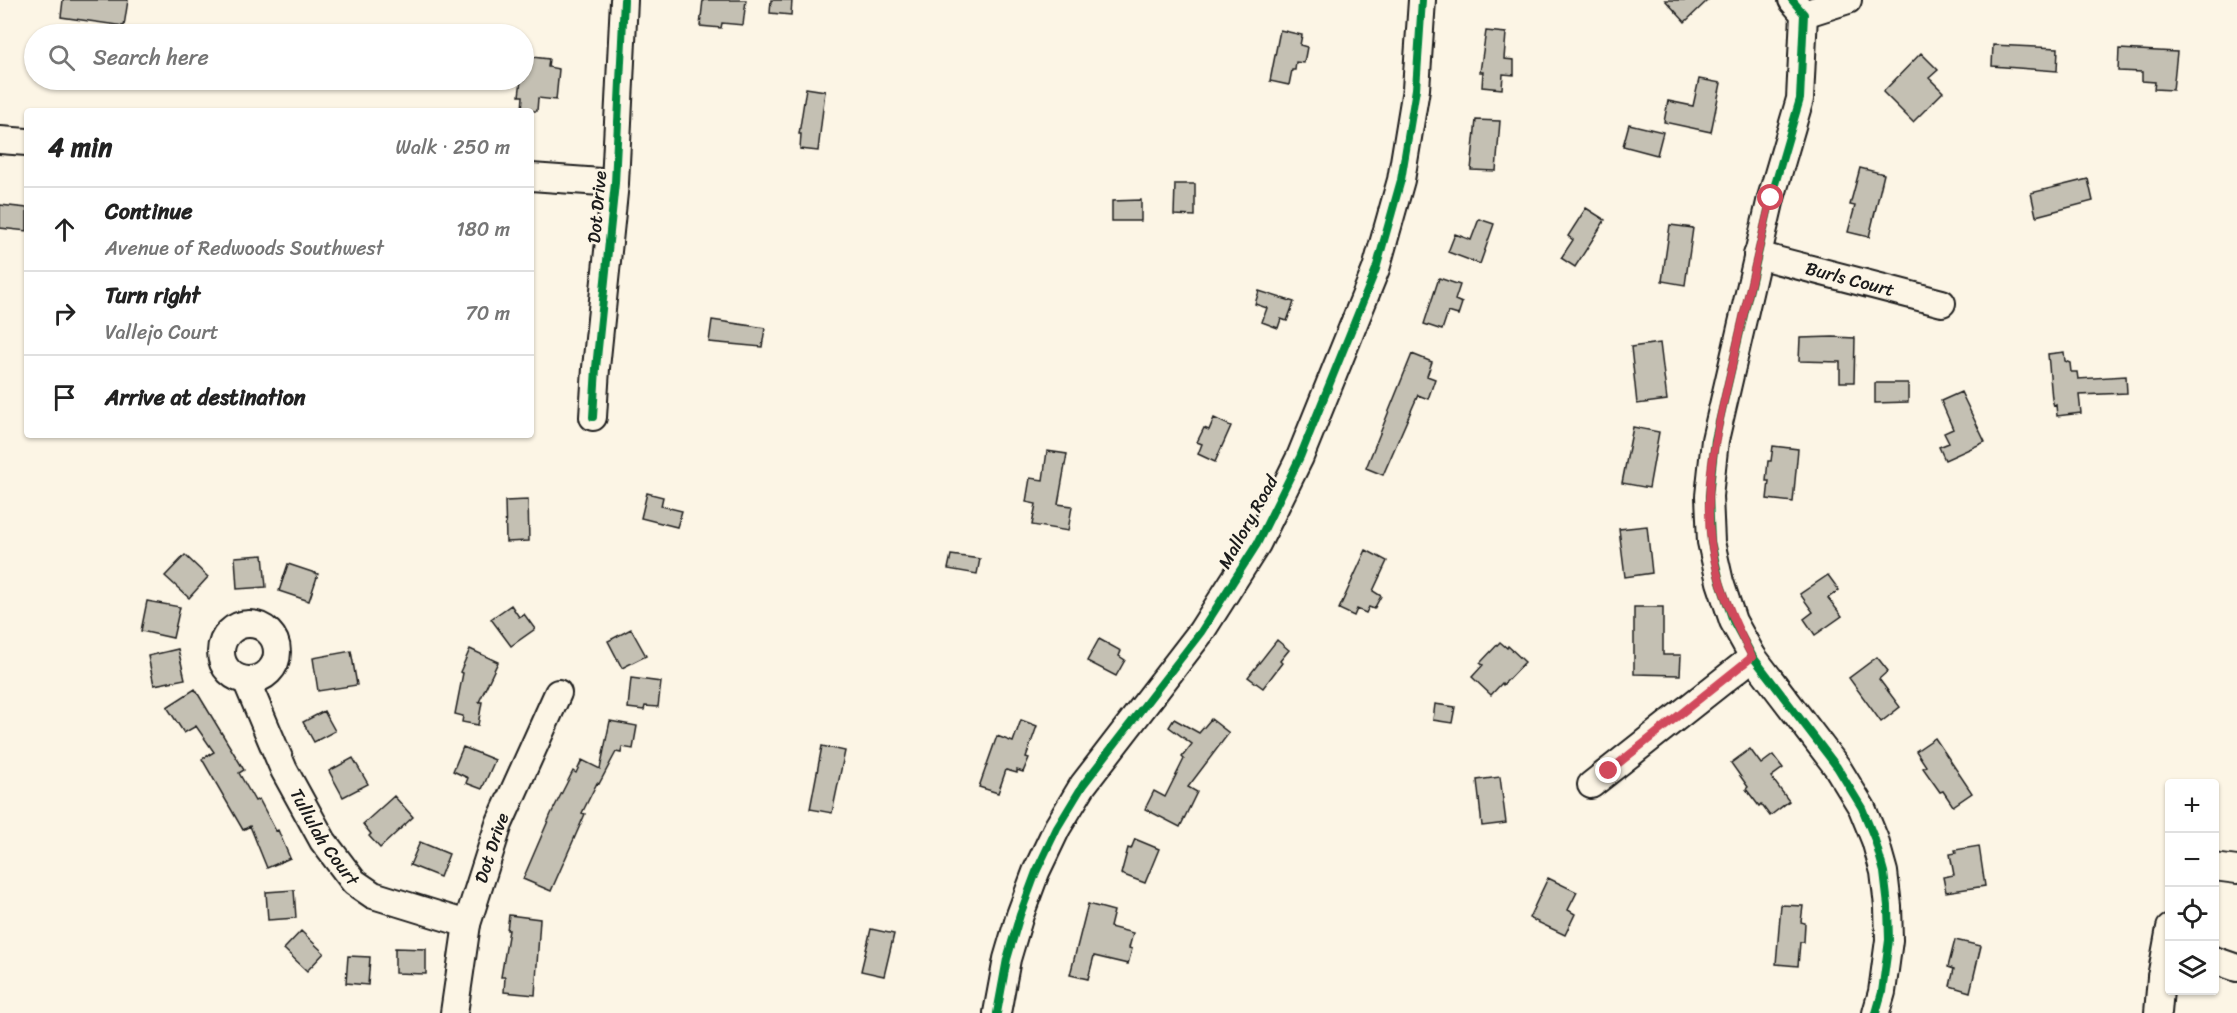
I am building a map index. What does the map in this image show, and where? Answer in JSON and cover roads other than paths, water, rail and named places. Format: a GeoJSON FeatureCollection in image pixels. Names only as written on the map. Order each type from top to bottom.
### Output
{"type":"FeatureCollection","features":[{"type":"Feature","properties":{"kind":"street","name":"Dot Drive"},"geometry":{"type":"LineString","coordinates":[[593,417],[615,183],[624,0]]}},
{"type":"Feature","properties":{"kind":"street","name":"Mallory Road"},"geometry":{"type":"LineString","coordinates":[[997,1013],[1020,915],[1036,872],[1057,828],[1083,785],[1201,632],[1257,544],[1300,457],[1376,269],[1401,180],[1416,89],[1422,0]]}},
{"type":"Feature","properties":{"kind":"street"},"geometry":{"type":"LineString","coordinates":[[1848,0],[1798,7],[1800,99],[1757,255],[1715,440],[1709,496],[1711,542],[1720,582],[1733,621],[1752,657],[1838,767],[1862,808],[1875,840],[1885,884],[1889,940],[1882,992],[1876,1013]]}},
{"type":"Feature","properties":{"kind":"street"},"geometry":{"type":"LineString","coordinates":[[0,140],[24,142]]}},
{"type":"Feature","properties":{"kind":"street"},"geometry":{"type":"LineString","coordinates":[[534,177],[615,183]]}},
{"type":"Feature","properties":{"kind":"street","name":"Burls Court"},"geometry":{"type":"LineString","coordinates":[[1757,255],[1942,303]]}},
{"type":"Feature","properties":{"kind":"street"},"geometry":{"type":"LineString","coordinates":[[1591,785],[1752,657]]}},
{"type":"Feature","properties":{"kind":"street","name":"Tullulah Court"},"geometry":{"type":"LineString","coordinates":[[246,680],[290,780],[323,841],[354,882],[373,895],[466,924]]}},
{"type":"Feature","properties":{"kind":"street","name":"Dot Drive"},"geometry":{"type":"LineString","coordinates":[[454,1013],[466,924],[499,824],[558,693]]}},
{"type":"Feature","properties":{"kind":"street"},"geometry":{"type":"LineString","coordinates":[[2219,868],[2237,870]]}},
{"type":"Feature","properties":{"kind":"street"},"geometry":{"type":"LineString","coordinates":[[2219,962],[2237,968]]}},
{"type":"Feature","properties":{"kind":"street"},"geometry":{"type":"LineString","coordinates":[[2158,1013],[2165,974]]}}]}
